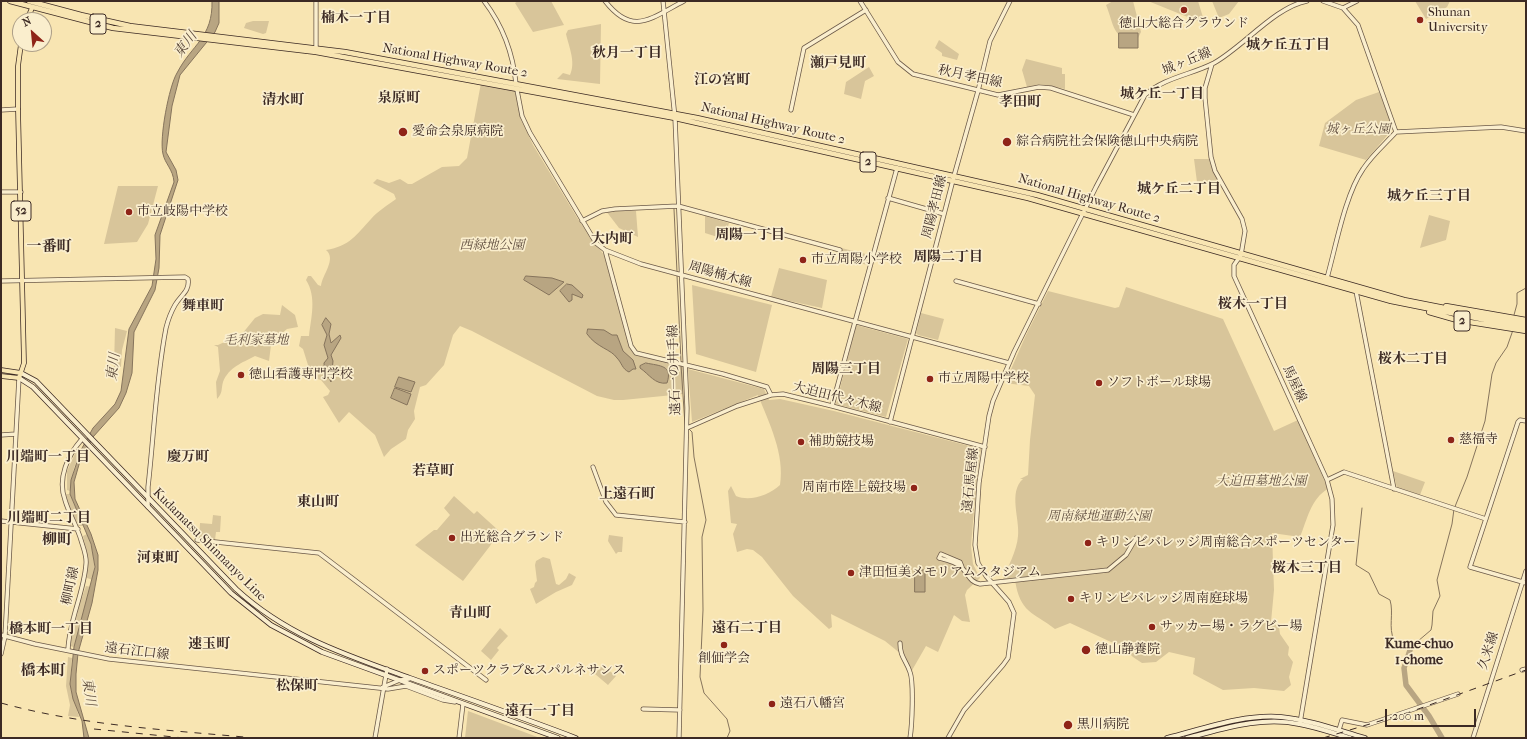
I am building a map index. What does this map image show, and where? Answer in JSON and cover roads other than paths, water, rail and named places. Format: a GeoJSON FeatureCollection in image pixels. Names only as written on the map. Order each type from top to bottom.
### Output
{"type":"FeatureCollection","features":[{"type":"Feature","properties":{"kind":"highway","name":"2"},"geometry":{"type":"LineString","coordinates":[[10,1],[113,28],[188,37],[197,36]]}},
{"type":"Feature","properties":{"kind":"highway","name":"National Highway Route 2"},"geometry":{"type":"LineString","coordinates":[[28,1],[130,26],[220,39],[316,50],[516,84],[674,116],[953,178],[1085,212],[1356,291],[1416,305],[1509,323],[1526,324]]}},
{"type":"Feature","properties":{"kind":"highway"},"geometry":{"type":"LineString","coordinates":[[32,8],[35,2]]}},
{"type":"Feature","properties":{"kind":"highway","name":"National Highway Route 2"},"geometry":{"type":"LineString","coordinates":[[316,50],[517,90],[674,116],[897,168],[953,178]]}},
{"type":"Feature","properties":{"kind":"highway","name":"National Highway Route 2"},"geometry":{"type":"LineString","coordinates":[[1239,256],[1327,278],[1416,305]]}},
{"type":"Feature","properties":{"kind":"highway","name":"2"},"geometry":{"type":"LineString","coordinates":[[1416,305],[1457,307],[1509,323],[1518,324],[1526,320]]}},
{"type":"Feature","properties":{"kind":"highway","name":"2"},"geometry":{"type":"LineString","coordinates":[[1518,324],[1526,331]]}},
{"type":"Feature","properties":{"kind":"highway","name":"National Highway Route 2"},"geometry":{"type":"LineString","coordinates":[[1518,324],[1526,328]]}},
{"type":"Feature","properties":{"kind":"main road"},"geometry":{"type":"LineString","coordinates":[[30,12],[32,8]]}},
{"type":"Feature","properties":{"kind":"main road","name":"52"},"geometry":{"type":"LineString","coordinates":[[19,378],[24,363],[18,109],[18,66],[20,52]]}},
{"type":"Feature","properties":{"kind":"main road"},"geometry":{"type":"LineString","coordinates":[[1,370],[21,372]]}},
{"type":"Feature","properties":{"kind":"main road","name":"Kudamatsu Shinnanyo Line"},"geometry":{"type":"LineString","coordinates":[[21,372],[36,381],[236,589],[258,608],[295,632],[324,647],[576,738]]}},
{"type":"Feature","properties":{"kind":"main road"},"geometry":{"type":"LineString","coordinates":[[1,376],[19,378]]}},
{"type":"Feature","properties":{"kind":"main road","name":"Kudamatsu Shinnanyo Line"},"geometry":{"type":"LineString","coordinates":[[19,378],[33,387],[230,593],[271,625],[322,652],[558,738]]}},
{"type":"Feature","properties":{"kind":"main road"},"geometry":{"type":"LineString","coordinates":[[1167,738],[1250,718],[1280,717],[1338,733],[1365,738]]}},
{"type":"Feature","properties":{"kind":"main road"},"geometry":{"type":"LineString","coordinates":[[1187,738],[1251,723],[1300,722]]}},
{"type":"Feature","properties":{"kind":"main road"},"geometry":{"type":"LineString","coordinates":[[1338,733],[1350,738]]}},
{"type":"Feature","properties":{"kind":"street"},"geometry":{"type":"LineString","coordinates":[[316,1],[316,50]]}},
{"type":"Feature","properties":{"kind":"street"},"geometry":{"type":"LineString","coordinates":[[484,1],[498,21],[508,42],[516,84]]}},
{"type":"Feature","properties":{"kind":"street"},"geometry":{"type":"LineString","coordinates":[[605,1],[619,17],[632,22],[646,20],[684,1]]}},
{"type":"Feature","properties":{"kind":"street","name":"遠石一の井手線"},"geometry":{"type":"LineString","coordinates":[[663,1],[674,116],[678,206],[678,273],[685,364],[687,428],[679,738]]}},
{"type":"Feature","properties":{"kind":"street","name":"秋月孝田線"},"geometry":{"type":"LineString","coordinates":[[860,1],[898,62],[908,71],[936,81],[1003,95],[1039,87],[1051,88],[1134,115]]}},
{"type":"Feature","properties":{"kind":"street","name":"周陽孝田線"},"geometry":{"type":"LineString","coordinates":[[890,422],[990,41],[1010,1]]}},
{"type":"Feature","properties":{"kind":"street","name":"城ヶ丘線"},"geometry":{"type":"LineString","coordinates":[[1085,212],[1145,95],[1159,84],[1212,64],[1289,8],[1307,1]]}},
{"type":"Feature","properties":{"kind":"street"},"geometry":{"type":"LineString","coordinates":[[1323,1],[1342,8],[1354,18],[1361,31],[1396,132]]}},
{"type":"Feature","properties":{"kind":"street"},"geometry":{"type":"LineString","coordinates":[[1342,8],[1357,1]]}},
{"type":"Feature","properties":{"kind":"street"},"geometry":{"type":"LineString","coordinates":[[791,110],[804,48],[866,10]]}},
{"type":"Feature","properties":{"kind":"street","name":"馬屋線"},"geometry":{"type":"LineString","coordinates":[[1212,64],[1205,88],[1211,157],[1215,171],[1242,219],[1245,231],[1239,256],[1234,265],[1234,276],[1327,480],[1332,499],[1333,525],[1300,722]]}},
{"type":"Feature","properties":{"kind":"street","name":"周陽楠木線"},"geometry":{"type":"LineString","coordinates":[[517,90],[522,116],[530,133],[596,243],[605,250],[641,264],[1009,364]]}},
{"type":"Feature","properties":{"kind":"street"},"geometry":{"type":"LineString","coordinates":[[1,110],[18,109]]}},
{"type":"Feature","properties":{"kind":"street"},"geometry":{"type":"LineString","coordinates":[[1327,278],[1352,192],[1358,177],[1367,163],[1396,132],[1501,127],[1526,131]]}},
{"type":"Feature","properties":{"kind":"street"},"geometry":{"type":"LineString","coordinates":[[832,406],[897,168]]}},
{"type":"Feature","properties":{"kind":"street"},"geometry":{"type":"LineString","coordinates":[[1,192],[21,192]]}},
{"type":"Feature","properties":{"kind":"street"},"geometry":{"type":"LineString","coordinates":[[888,198],[944,214]]}},
{"type":"Feature","properties":{"kind":"street"},"geometry":{"type":"LineString","coordinates":[[582,221],[609,210],[678,206],[840,250]]}},
{"type":"Feature","properties":{"kind":"street","name":"遠石馬屋線"},"geometry":{"type":"LineString","coordinates":[[948,738],[964,710],[1003,666],[1008,658],[1014,613],[1009,602],[992,584],[978,563],[975,545],[979,483],[989,416],[993,401],[1009,364],[1085,212]]}},
{"type":"Feature","properties":{"kind":"street"},"geometry":{"type":"LineString","coordinates":[[605,250],[632,350],[636,353],[685,364],[767,387],[771,395]]}},
{"type":"Feature","properties":{"kind":"street"},"geometry":{"type":"LineString","coordinates":[[1,281],[185,277],[188,279],[189,285],[185,294],[176,304],[167,325],[160,360],[148,507]]}},
{"type":"Feature","properties":{"kind":"street"},"geometry":{"type":"LineString","coordinates":[[956,281],[1039,304]]}},
{"type":"Feature","properties":{"kind":"street"},"geometry":{"type":"LineString","coordinates":[[1356,291],[1394,489]]}},
{"type":"Feature","properties":{"kind":"street"},"geometry":{"type":"LineString","coordinates":[[1,654],[12,522],[19,378]]}},
{"type":"Feature","properties":{"kind":"street","name":"大迫田代々木線"},"geometry":{"type":"LineString","coordinates":[[687,428],[737,406],[771,395],[782,394],[985,447]]}},
{"type":"Feature","properties":{"kind":"street"},"geometry":{"type":"LineString","coordinates":[[1524,583],[1470,567],[1518,422],[1520,420],[1526,421]]}},
{"type":"Feature","properties":{"kind":"street"},"geometry":{"type":"LineString","coordinates":[[1,434],[16,434]]}},
{"type":"Feature","properties":{"kind":"street","name":"柳町線"},"geometry":{"type":"LineString","coordinates":[[69,650],[68,639],[84,582],[86,565],[78,529],[64,498],[63,480],[72,451],[82,439]]}},
{"type":"Feature","properties":{"kind":"street"},"geometry":{"type":"LineString","coordinates":[[593,468],[606,502],[616,516],[685,522]]}},
{"type":"Feature","properties":{"kind":"street"},"geometry":{"type":"LineString","coordinates":[[1327,480],[1344,472],[1486,520]]}},
{"type":"Feature","properties":{"kind":"street"},"geometry":{"type":"LineString","coordinates":[[1,521],[78,529]]}},
{"type":"Feature","properties":{"kind":"street"},"geometry":{"type":"LineString","coordinates":[[962,567],[954,562],[940,558],[941,554],[960,562],[974,583],[992,584],[1108,570],[1126,555],[1136,538]]}},
{"type":"Feature","properties":{"kind":"street"},"geometry":{"type":"LineString","coordinates":[[197,540],[319,554],[486,680]]}},
{"type":"Feature","properties":{"kind":"street","name":"久米線"},"geometry":{"type":"LineString","coordinates":[[1473,738],[1524,583],[1526,571]]}},
{"type":"Feature","properties":{"kind":"street","name":"遠石江口線"},"geometry":{"type":"LineString","coordinates":[[3,635],[35,644],[109,659],[383,688],[400,680],[415,680]]}},
{"type":"Feature","properties":{"kind":"street"},"geometry":{"type":"LineString","coordinates":[[900,643],[900,653],[911,673],[913,723],[910,738]]}},
{"type":"Feature","properties":{"kind":"street"},"geometry":{"type":"LineString","coordinates":[[375,738],[387,669]]}},
{"type":"Feature","properties":{"kind":"street"},"geometry":{"type":"LineString","coordinates":[[383,688],[406,686],[443,700],[458,702]]}},
{"type":"Feature","properties":{"kind":"street"},"geometry":{"type":"LineString","coordinates":[[1338,733],[1342,720],[1367,725],[1458,694]]}},
{"type":"Feature","properties":{"kind":"street"},"geometry":{"type":"LineString","coordinates":[[460,738],[463,704]]}},
{"type":"Feature","properties":{"kind":"street"},"geometry":{"type":"LineString","coordinates":[[643,709],[680,710]]}},
{"type":"Feature","properties":{"kind":"waterway"},"geometry":{"type":"LineString","coordinates":[[674,209],[677,272]]}},
{"type":"Feature","properties":{"kind":"waterway"},"geometry":{"type":"LineString","coordinates":[[677,275],[681,362]]}},
{"type":"Feature","properties":{"kind":"waterway"},"geometry":{"type":"LineString","coordinates":[[1514,315],[1517,304],[1517,293],[1526,288]]}},
{"type":"Feature","properties":{"kind":"waterway"},"geometry":{"type":"LineString","coordinates":[[1362,508],[1356,565],[1369,573],[1379,594],[1390,600],[1391,631],[1394,640],[1411,647],[1431,630],[1433,611],[1440,596],[1437,580],[1452,524],[1454,509],[1467,477],[1485,421],[1492,374],[1496,363],[1507,347],[1513,330]]}},
{"type":"Feature","properties":{"kind":"waterway"},"geometry":{"type":"LineString","coordinates":[[681,365],[685,425]]}},
{"type":"Feature","properties":{"kind":"waterway"},"geometry":{"type":"LineString","coordinates":[[689,429],[692,432],[694,457],[706,520],[702,537],[703,610],[700,677],[704,693],[727,719],[730,731],[727,738]]}},
{"type":"Feature","properties":{"kind":"waterway"},"geometry":{"type":"LineString","coordinates":[[1411,647],[1404,668],[1406,685],[1429,716],[1442,738]]}},
{"type":"Feature","properties":{"kind":"railway"},"geometry":{"type":"LineString","coordinates":[[1323,738],[1410,712],[1526,670]]}},
{"type":"Feature","properties":{"kind":"railway"},"geometry":{"type":"LineString","coordinates":[[1,703],[33,711],[96,722],[255,738]]}},
{"type":"Feature","properties":{"kind":"railway"},"geometry":{"type":"LineString","coordinates":[[94,729],[184,738]]}},
{"type":"Feature","properties":{"kind":"place","name":"徳山大総合グラウンド"},"geometry":{"type":"Point","coordinates":[1184,10]}},
{"type":"Feature","properties":{"kind":"place","name":"Shunan University"},"geometry":{"type":"Point","coordinates":[1420,20]}},
{"type":"Feature","properties":{"kind":"place","name":"愛命会泉原病院"},"geometry":{"type":"Point","coordinates":[403,132]}},
{"type":"Feature","properties":{"kind":"place","name":"綜合病院社会保険徳山中央病院"},"geometry":{"type":"Point","coordinates":[1007,142]}},
{"type":"Feature","properties":{"kind":"place","name":"市立岐陽中学校"},"geometry":{"type":"Point","coordinates":[129,212]}},
{"type":"Feature","properties":{"kind":"place","name":"市立周陽小学校"},"geometry":{"type":"Point","coordinates":[803,260]}},
{"type":"Feature","properties":{"kind":"place","name":"徳山看護専門学校"},"geometry":{"type":"Point","coordinates":[241,375]}},
{"type":"Feature","properties":{"kind":"place","name":"市立周陽中学校"},"geometry":{"type":"Point","coordinates":[930,379]}},
{"type":"Feature","properties":{"kind":"place","name":"ソフトボール球場"},"geometry":{"type":"Point","coordinates":[1099,383]}},
{"type":"Feature","properties":{"kind":"place","name":"慈福寺"},"geometry":{"type":"Point","coordinates":[1451,440]}},
{"type":"Feature","properties":{"kind":"place","name":"補助競技場"},"geometry":{"type":"Point","coordinates":[801,442]}},
{"type":"Feature","properties":{"kind":"place","name":"周南市陸上競技場"},"geometry":{"type":"Point","coordinates":[914,488]}},
{"type":"Feature","properties":{"kind":"place","name":"出光総合グランド"},"geometry":{"type":"Point","coordinates":[452,538]}},
{"type":"Feature","properties":{"kind":"place","name":"キリンビバレッジ周南総合スポーツセンター"},"geometry":{"type":"Point","coordinates":[1088,543]}},
{"type":"Feature","properties":{"kind":"place","name":"津田恒美メモリアムスタジアム"},"geometry":{"type":"Point","coordinates":[851,573]}},
{"type":"Feature","properties":{"kind":"place","name":"キリンビバレッジ周南庭球場"},"geometry":{"type":"Point","coordinates":[1071,599]}},
{"type":"Feature","properties":{"kind":"place","name":"サッカー場・ラグビー場"},"geometry":{"type":"Point","coordinates":[1152,627]}},
{"type":"Feature","properties":{"kind":"place","name":"創価学会"},"geometry":{"type":"Point","coordinates":[724,645]}},
{"type":"Feature","properties":{"kind":"place","name":"徳山静養院"},"geometry":{"type":"Point","coordinates":[1086,650]}},
{"type":"Feature","properties":{"kind":"place","name":"スポーツクラブ&スパルネサンス"},"geometry":{"type":"Point","coordinates":[425,671]}},
{"type":"Feature","properties":{"kind":"place","name":"遠石八幡宮"},"geometry":{"type":"Point","coordinates":[772,704]}},
{"type":"Feature","properties":{"kind":"place","name":"黒川病院"},"geometry":{"type":"Point","coordinates":[1068,725]}},
{"type":"Feature","properties":{"kind":"district","name":"楠木一丁目"},"geometry":{"type":"Point","coordinates":[356,19]}},
{"type":"Feature","properties":{"kind":"district","name":"城ケ丘五丁目"},"geometry":{"type":"Point","coordinates":[1288,46]}},
{"type":"Feature","properties":{"kind":"district","name":"秋月一丁目"},"geometry":{"type":"Point","coordinates":[627,54]}},
{"type":"Feature","properties":{"kind":"district","name":"瀬戸見町"},"geometry":{"type":"Point","coordinates":[838,64]}},
{"type":"Feature","properties":{"kind":"district","name":"江の宮町"},"geometry":{"type":"Point","coordinates":[722,81]}},
{"type":"Feature","properties":{"kind":"district","name":"城ケ丘一丁目"},"geometry":{"type":"Point","coordinates":[1162,95]}},
{"type":"Feature","properties":{"kind":"district","name":"泉原町"},"geometry":{"type":"Point","coordinates":[399,99]}},
{"type":"Feature","properties":{"kind":"district","name":"清水町"},"geometry":{"type":"Point","coordinates":[283,101]}},
{"type":"Feature","properties":{"kind":"district","name":"孝田町"},"geometry":{"type":"Point","coordinates":[1020,103]}},
{"type":"Feature","properties":{"kind":"district","name":"城ケ丘二丁目"},"geometry":{"type":"Point","coordinates":[1179,190]}},
{"type":"Feature","properties":{"kind":"district","name":"城ケ丘三丁目"},"geometry":{"type":"Point","coordinates":[1429,197]}},
{"type":"Feature","properties":{"kind":"district","name":"周陽一丁目"},"geometry":{"type":"Point","coordinates":[750,236]}},
{"type":"Feature","properties":{"kind":"district","name":"大内町"},"geometry":{"type":"Point","coordinates":[612,240]}},
{"type":"Feature","properties":{"kind":"district","name":"一番町"},"geometry":{"type":"Point","coordinates":[49,247]}},
{"type":"Feature","properties":{"kind":"district","name":"周陽二丁目"},"geometry":{"type":"Point","coordinates":[948,258]}},
{"type":"Feature","properties":{"kind":"district","name":"桜木一丁目"},"geometry":{"type":"Point","coordinates":[1253,305]}},
{"type":"Feature","properties":{"kind":"district","name":"舞車町"},"geometry":{"type":"Point","coordinates":[203,307]}},
{"type":"Feature","properties":{"kind":"district","name":"桜木二丁目"},"geometry":{"type":"Point","coordinates":[1413,360]}},
{"type":"Feature","properties":{"kind":"district","name":"周陽三丁目"},"geometry":{"type":"Point","coordinates":[846,370]}},
{"type":"Feature","properties":{"kind":"district","name":"川端町一丁目"},"geometry":{"type":"Point","coordinates":[48,458]}},
{"type":"Feature","properties":{"kind":"district","name":"慶万町"},"geometry":{"type":"Point","coordinates":[188,458]}},
{"type":"Feature","properties":{"kind":"district","name":"若草町"},"geometry":{"type":"Point","coordinates":[433,472]}},
{"type":"Feature","properties":{"kind":"district","name":"上遠石町"},"geometry":{"type":"Point","coordinates":[627,495]}},
{"type":"Feature","properties":{"kind":"district","name":"東山町"},"geometry":{"type":"Point","coordinates":[318,503]}},
{"type":"Feature","properties":{"kind":"district","name":"川端町二丁目"},"geometry":{"type":"Point","coordinates":[49,519]}},
{"type":"Feature","properties":{"kind":"district","name":"柳町"},"geometry":{"type":"Point","coordinates":[57,540]}},
{"type":"Feature","properties":{"kind":"district","name":"河東町"},"geometry":{"type":"Point","coordinates":[158,559]}},
{"type":"Feature","properties":{"kind":"district","name":"桜木三丁目"},"geometry":{"type":"Point","coordinates":[1307,569]}},
{"type":"Feature","properties":{"kind":"district","name":"青山町"},"geometry":{"type":"Point","coordinates":[470,614]}},
{"type":"Feature","properties":{"kind":"district","name":"遠石二丁目"},"geometry":{"type":"Point","coordinates":[747,629]}},
{"type":"Feature","properties":{"kind":"district","name":"橋本町一丁目"},"geometry":{"type":"Point","coordinates":[51,630]}},
{"type":"Feature","properties":{"kind":"district","name":"速玉町"},"geometry":{"type":"Point","coordinates":[209,645]}},
{"type":"Feature","properties":{"kind":"district","name":"Kume-chuo 1-chome"},"geometry":{"type":"Point","coordinates":[1419,654]}},
{"type":"Feature","properties":{"kind":"district","name":"橋本町"},"geometry":{"type":"Point","coordinates":[43,671]}},
{"type":"Feature","properties":{"kind":"district","name":"松保町"},"geometry":{"type":"Point","coordinates":[297,687]}},
{"type":"Feature","properties":{"kind":"district","name":"遠石一丁目"},"geometry":{"type":"Point","coordinates":[540,712]}},
{"type":"Feature","properties":{"kind":"water label","name":"東川"},"geometry":{"type":"Point","coordinates":[186,45]}},
{"type":"Feature","properties":{"kind":"water label","name":"東川"},"geometry":{"type":"Point","coordinates":[114,367]}},
{"type":"Feature","properties":{"kind":"water label","name":"東川"},"geometry":{"type":"Point","coordinates":[88,692]}},
{"type":"Feature","properties":{"kind":"park label","name":"城ヶ丘公園"},"geometry":{"type":"Point","coordinates":[1358,130]}},
{"type":"Feature","properties":{"kind":"park label","name":"西緑地公園"},"geometry":{"type":"Point","coordinates":[492,246]}},
{"type":"Feature","properties":{"kind":"park label","name":"毛利家墓地"},"geometry":{"type":"Point","coordinates":[256,341]}},
{"type":"Feature","properties":{"kind":"park label","name":"大迫田墓地公園"},"geometry":{"type":"Point","coordinates":[1261,482]}},
{"type":"Feature","properties":{"kind":"park label","name":"周南緑地運動公園"},"geometry":{"type":"Point","coordinates":[1099,517]}}]}
